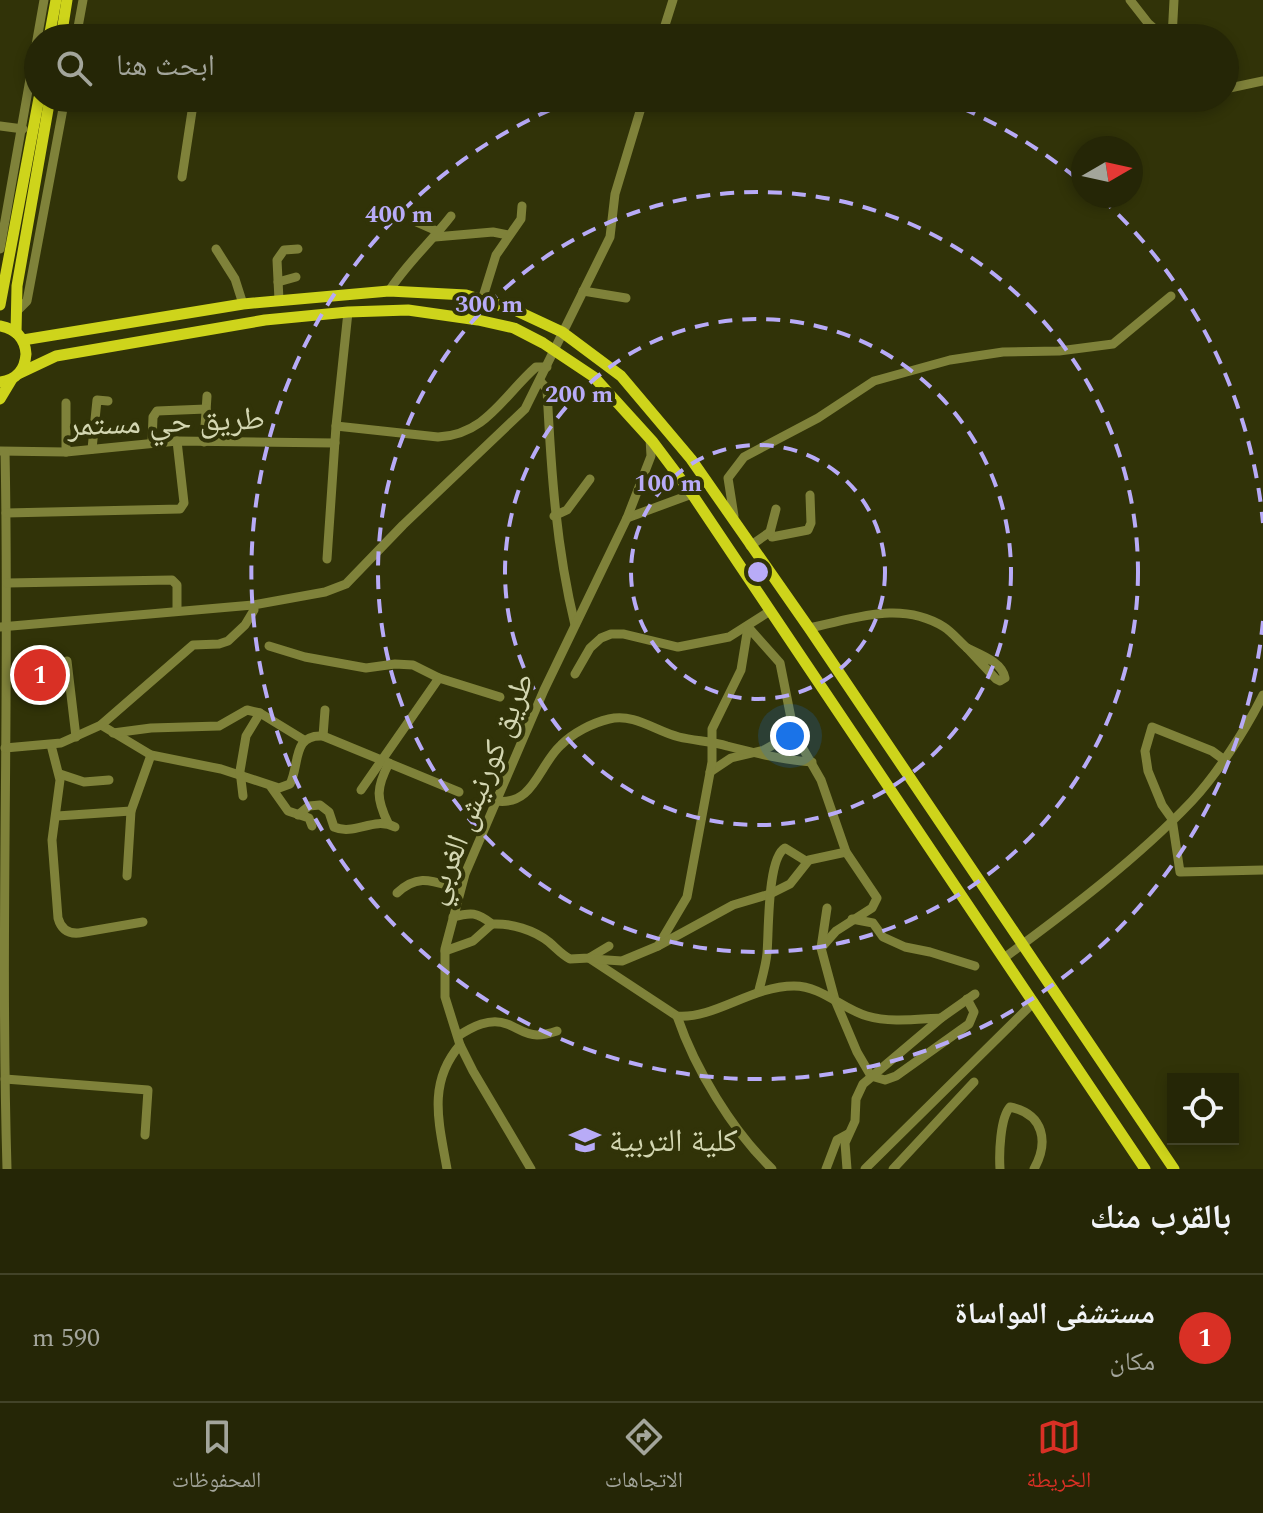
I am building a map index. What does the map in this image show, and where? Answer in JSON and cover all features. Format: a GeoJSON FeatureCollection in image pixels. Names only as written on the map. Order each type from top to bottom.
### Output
{"type":"FeatureCollection","features":[{"type":"Feature","properties":{"kind":"main road"},"geometry":{"type":"LineString","coordinates":[[52,24],[56,0]]}},
{"type":"Feature","properties":{"kind":"main road"},"geometry":{"type":"LineString","coordinates":[[63,24],[67,0]]}},
{"type":"Feature","properties":{"kind":"main road"},"geometry":{"type":"LineString","coordinates":[[0,305],[36,112]]}},
{"type":"Feature","properties":{"kind":"main road"},"geometry":{"type":"LineString","coordinates":[[0,399],[26,359],[20,336],[17,286],[48,112]]}},
{"type":"Feature","properties":{"kind":"main road"},"geometry":{"type":"LineString","coordinates":[[0,326],[20,336],[243,304],[389,291],[466,295],[517,311],[562,332],[621,376],[691,459],[809,628],[1174,1169]]}},
{"type":"Feature","properties":{"kind":"main road"},"geometry":{"type":"LineString","coordinates":[[0,382],[56,356],[265,320],[408,310],[514,328],[594,377],[650,438],[692,494],[1145,1169]]}},
{"type":"Feature","properties":{"kind":"street"},"geometry":{"type":"LineString","coordinates":[[40,24],[44,0]]}},
{"type":"Feature","properties":{"kind":"street"},"geometry":{"type":"LineString","coordinates":[[79,24],[83,0]]}},
{"type":"Feature","properties":{"kind":"street"},"geometry":{"type":"LineString","coordinates":[[665,24],[673,0]]}},
{"type":"Feature","properties":{"kind":"street"},"geometry":{"type":"LineString","coordinates":[[1130,0],[1149,24]]}},
{"type":"Feature","properties":{"kind":"street"},"geometry":{"type":"LineString","coordinates":[[1173,24],[1174,0]]}},
{"type":"Feature","properties":{"kind":"street"},"geometry":{"type":"LineString","coordinates":[[1239,86],[1263,81]]}},
{"type":"Feature","properties":{"kind":"street"},"geometry":{"type":"LineString","coordinates":[[0,249],[26,112]]}},
{"type":"Feature","properties":{"kind":"street"},"geometry":{"type":"LineString","coordinates":[[17,311],[27,301],[62,112]]}},
{"type":"Feature","properties":{"kind":"street"},"geometry":{"type":"LineString","coordinates":[[182,177],[192,112]]}},
{"type":"Feature","properties":{"kind":"street"},"geometry":{"type":"LineString","coordinates":[[3,626],[253,605],[325,592],[346,584],[525,409],[610,237],[615,194],[640,112]]}},
{"type":"Feature","properties":{"kind":"street"},"geometry":{"type":"LineString","coordinates":[[0,126],[23,129]]}},
{"type":"Feature","properties":{"kind":"street"},"geometry":{"type":"LineString","coordinates":[[482,300],[496,255],[521,219],[522,206]]}},
{"type":"Feature","properties":{"kind":"street"},"geometry":{"type":"LineString","coordinates":[[389,291],[412,258],[451,216]]}},
{"type":"Feature","properties":{"kind":"street"},"geometry":{"type":"LineString","coordinates":[[414,221],[437,234],[493,232],[508,235]]}},
{"type":"Feature","properties":{"kind":"street"},"geometry":{"type":"LineString","coordinates":[[216,249],[235,279],[243,304]]}},
{"type":"Feature","properties":{"kind":"street"},"geometry":{"type":"LineString","coordinates":[[279,300],[277,260],[289,249],[298,249]]}},
{"type":"Feature","properties":{"kind":"street"},"geometry":{"type":"LineString","coordinates":[[278,282],[296,277]]}},
{"type":"Feature","properties":{"kind":"street"},"geometry":{"type":"LineString","coordinates":[[583,291],[626,298]]}},
{"type":"Feature","properties":{"kind":"street"},"geometry":{"type":"LineString","coordinates":[[737,527],[728,478],[744,457],[818,418],[874,381],[950,360],[1003,352],[1059,351],[1113,344],[1171,296]]}},
{"type":"Feature","properties":{"kind":"street"},"geometry":{"type":"LineString","coordinates":[[327,559],[348,312]]}},
{"type":"Feature","properties":{"kind":"street"},"geometry":{"type":"LineString","coordinates":[[336,426],[438,437],[455,435],[471,430],[485,420],[536,367],[547,367]]}},
{"type":"Feature","properties":{"kind":"street"},"geometry":{"type":"LineString","coordinates":[[540,381],[547,389],[554,516],[561,568],[575,625]]}},
{"type":"Feature","properties":{"kind":"street"},"geometry":{"type":"LineString","coordinates":[[204,442],[207,396]]}},
{"type":"Feature","properties":{"kind":"street"},"geometry":{"type":"LineString","coordinates":[[92,449],[97,400],[108,401]]}},
{"type":"Feature","properties":{"kind":"street"},"geometry":{"type":"LineString","coordinates":[[66,403],[66,452]]}},
{"type":"Feature","properties":{"kind":"street"},"geometry":{"type":"LineString","coordinates":[[152,443],[153,417],[157,411],[206,409]]}},
{"type":"Feature","properties":{"kind":"street","name":"طريق كورنيش الغربي"},"geometry":{"type":"LineString","coordinates":[[531,1169],[473,1071],[459,1040],[445,997],[445,951],[460,889],[544,690],[627,518],[651,456],[650,438]]}},
{"type":"Feature","properties":{"kind":"street"},"geometry":{"type":"LineString","coordinates":[[6,513],[180,509],[184,503],[177,441]]}},
{"type":"Feature","properties":{"kind":"street","name":"طريق حي مستمر"},"geometry":{"type":"LineString","coordinates":[[2,452],[66,452],[177,441],[335,443]]}},
{"type":"Feature","properties":{"kind":"street"},"geometry":{"type":"LineString","coordinates":[[2,452],[7,583],[3,626],[7,1169]]}},
{"type":"Feature","properties":{"kind":"street"},"geometry":{"type":"LineString","coordinates":[[554,516],[567,510],[590,479]]}},
{"type":"Feature","properties":{"kind":"street"},"geometry":{"type":"LineString","coordinates":[[627,518],[692,494]]}},
{"type":"Feature","properties":{"kind":"street"},"geometry":{"type":"LineString","coordinates":[[770,532],[772,537],[808,530],[811,523],[810,495]]}},
{"type":"Feature","properties":{"kind":"street"},"geometry":{"type":"LineString","coordinates":[[750,546],[770,532],[776,509]]}},
{"type":"Feature","properties":{"kind":"street"},"geometry":{"type":"LineString","coordinates":[[7,583],[172,580],[177,585],[177,611]]}},
{"type":"Feature","properties":{"kind":"street"},"geometry":{"type":"LineString","coordinates":[[5,748],[51,745],[101,725],[193,645],[228,641],[247,621],[254,610],[253,605]]}},
{"type":"Feature","properties":{"kind":"street"},"geometry":{"type":"LineString","coordinates":[[575,674],[590,648],[611,634],[624,634],[678,647],[724,639],[770,611]]}},
{"type":"Feature","properties":{"kind":"street"},"geometry":{"type":"LineString","coordinates":[[809,628],[897,611],[922,616],[946,628],[967,648]]}},
{"type":"Feature","properties":{"kind":"street"},"geometry":{"type":"LineString","coordinates":[[748,627],[780,663],[794,733],[824,788],[846,852],[877,898],[872,908],[836,931],[821,948]]}},
{"type":"Feature","properties":{"kind":"street"},"geometry":{"type":"LineString","coordinates":[[658,946],[687,897],[710,772],[714,721],[741,670],[748,627]]}},
{"type":"Feature","properties":{"kind":"street"},"geometry":{"type":"LineString","coordinates":[[269,646],[305,657],[366,668],[413,665],[439,678],[500,697]]}},
{"type":"Feature","properties":{"kind":"street"},"geometry":{"type":"LineString","coordinates":[[67,661],[76,737]]}},
{"type":"Feature","properties":{"kind":"street"},"geometry":{"type":"LineString","coordinates":[[361,790],[385,762],[439,678]]}},
{"type":"Feature","properties":{"kind":"street"},"geometry":{"type":"LineString","coordinates":[[1004,958],[1123,864],[1193,800],[1248,724],[1263,695]]}},
{"type":"Feature","properties":{"kind":"street"},"geometry":{"type":"LineString","coordinates":[[113,733],[151,728],[219,726],[247,710],[260,713],[304,740]]}},
{"type":"Feature","properties":{"kind":"street"},"geometry":{"type":"LineString","coordinates":[[323,736],[325,710]]}},
{"type":"Feature","properties":{"kind":"street"},"geometry":{"type":"LineString","coordinates":[[243,796],[240,776],[247,732],[260,713]]}},
{"type":"Feature","properties":{"kind":"street"},"geometry":{"type":"LineString","coordinates":[[496,801],[509,802],[525,795],[560,745],[583,729],[613,718],[642,721],[677,737],[712,742],[753,754],[812,762]]}},
{"type":"Feature","properties":{"kind":"street"},"geometry":{"type":"LineString","coordinates":[[229,723],[247,732]]}},
{"type":"Feature","properties":{"kind":"street"},"geometry":{"type":"LineString","coordinates":[[101,725],[151,755],[221,769],[271,787],[290,784],[304,740],[316,735],[323,736],[459,792]]}},
{"type":"Feature","properties":{"kind":"street"},"geometry":{"type":"LineString","coordinates":[[1223,759],[1212,751],[1152,727],[1145,751],[1148,771],[1157,796],[1172,819],[1180,872],[1263,870]]}},
{"type":"Feature","properties":{"kind":"street"},"geometry":{"type":"LineString","coordinates":[[710,772],[731,758],[753,754],[794,733]]}},
{"type":"Feature","properties":{"kind":"street"},"geometry":{"type":"LineString","coordinates":[[51,745],[60,774],[52,840],[61,927],[71,933],[83,933],[143,922]]}},
{"type":"Feature","properties":{"kind":"street"},"geometry":{"type":"LineString","coordinates":[[127,876],[131,811],[151,755]]}},
{"type":"Feature","properties":{"kind":"street"},"geometry":{"type":"LineString","coordinates":[[298,815],[314,805],[325,807],[334,827],[342,830],[367,823],[392,825],[380,803],[378,788],[385,762]]}},
{"type":"Feature","properties":{"kind":"street"},"geometry":{"type":"LineString","coordinates":[[60,774],[84,782],[109,780]]}},
{"type":"Feature","properties":{"kind":"street"},"geometry":{"type":"LineString","coordinates":[[271,787],[288,811],[309,818],[312,826]]}},
{"type":"Feature","properties":{"kind":"street"},"geometry":{"type":"LineString","coordinates":[[57,816],[131,811]]}},
{"type":"Feature","properties":{"kind":"street"},"geometry":{"type":"LineString","coordinates":[[759,990],[767,957],[770,894],[779,854],[783,849],[788,849],[806,861]]}},
{"type":"Feature","properties":{"kind":"street"},"geometry":{"type":"LineString","coordinates":[[445,951],[473,941],[492,924],[507,923],[545,939],[570,959],[622,961],[658,946],[733,905],[770,894],[793,881],[806,861],[846,852]]}},
{"type":"Feature","properties":{"kind":"street"},"geometry":{"type":"LineString","coordinates":[[397,893],[407,883],[421,879],[460,889]]}},
{"type":"Feature","properties":{"kind":"street"},"geometry":{"type":"LineString","coordinates":[[827,908],[821,948],[835,1000],[871,1076],[885,1080],[896,1076],[969,1024],[974,1012],[971,997],[871,1076],[857,1094],[855,1121],[845,1147],[847,1169]]}},
{"type":"Feature","properties":{"kind":"street"},"geometry":{"type":"LineString","coordinates":[[453,917],[478,913],[492,924]]}},
{"type":"Feature","properties":{"kind":"street"},"geometry":{"type":"LineString","coordinates":[[852,919],[873,923],[883,937],[905,947],[975,966]]}},
{"type":"Feature","properties":{"kind":"street"},"geometry":{"type":"LineString","coordinates":[[589,958],[609,946]]}},
{"type":"Feature","properties":{"kind":"street"},"geometry":{"type":"LineString","coordinates":[[589,958],[677,1016],[701,1014],[759,990],[798,986],[868,1017],[895,1020],[941,1018]]}},
{"type":"Feature","properties":{"kind":"street"},"geometry":{"type":"LineString","coordinates":[[865,1169],[1034,1002]]}},
{"type":"Feature","properties":{"kind":"street"},"geometry":{"type":"LineString","coordinates":[[677,1016],[696,1062],[753,1148],[772,1169]]}},
{"type":"Feature","properties":{"kind":"street"},"geometry":{"type":"LineString","coordinates":[[447,1169],[437,1099],[446,1061],[459,1040],[482,1024],[496,1021],[538,1036],[557,1031]]}},
{"type":"Feature","properties":{"kind":"street"},"geometry":{"type":"LineString","coordinates":[[5,1079],[148,1090],[145,1135]]}},
{"type":"Feature","properties":{"kind":"street"},"geometry":{"type":"LineString","coordinates":[[893,1169],[974,1082]]}},
{"type":"Feature","properties":{"kind":"street"},"geometry":{"type":"LineString","coordinates":[[1000,1169],[1005,1111],[1010,1107],[1024,1111],[1041,1131],[1043,1148],[1034,1169]]}},
{"type":"Feature","properties":{"kind":"street"},"geometry":{"type":"LineString","coordinates":[[826,1169],[837,1140],[848,1134]]}},
{"type":"Feature","properties":{"kind":"place","name":"مستشفى المواساة"},"geometry":{"type":"Point","coordinates":[40,675]}},
{"type":"Feature","properties":{"kind":"place","name":"كلية التربية"},"geometry":{"type":"Point","coordinates":[585,1140]}}]}
